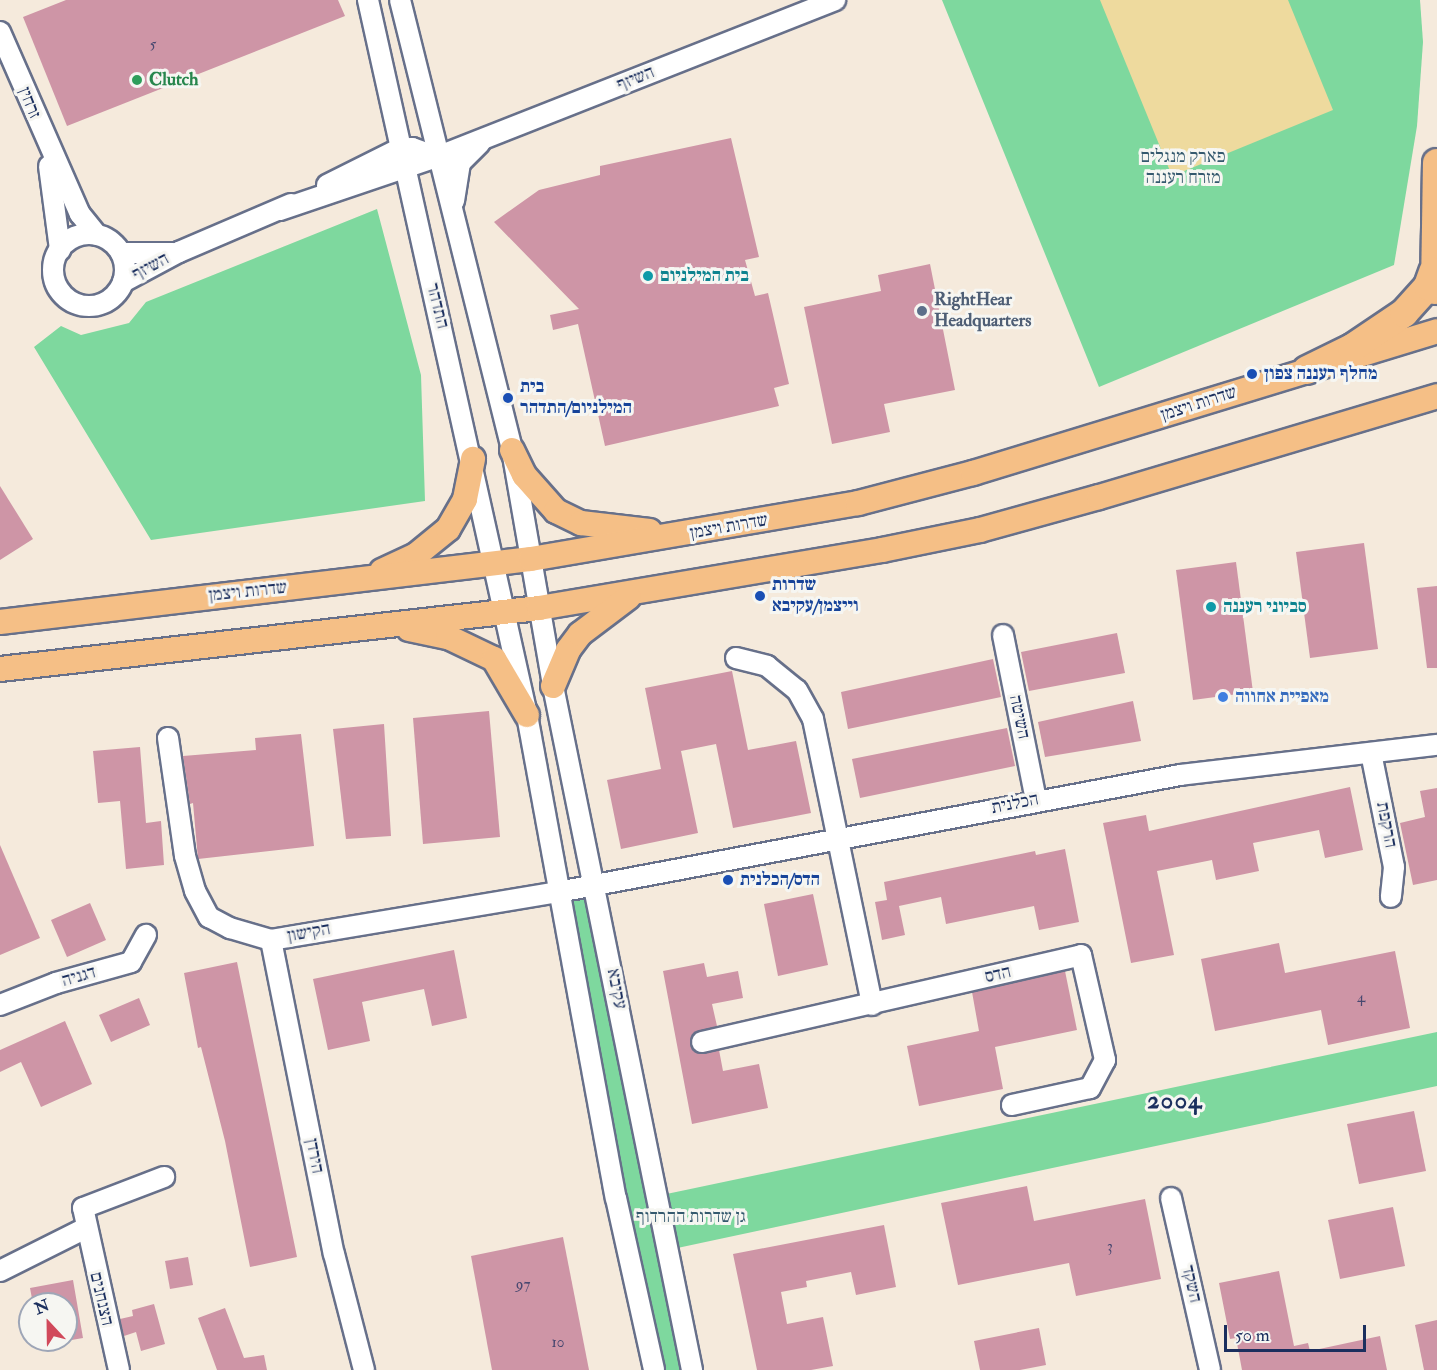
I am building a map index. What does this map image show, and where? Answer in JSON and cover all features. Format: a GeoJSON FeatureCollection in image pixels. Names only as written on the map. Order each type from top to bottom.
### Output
{"type":"FeatureCollection","features":[{"type":"Feature","properties":{"kind":"highway"},"geometry":{"type":"LineString","coordinates":[[1437,163],[1433,272],[1437,306]]}},
{"type":"Feature","properties":{"kind":"highway"},"geometry":{"type":"LineString","coordinates":[[1307,370],[1352,348],[1404,313],[1428,286],[1433,272]]}},
{"type":"Feature","properties":{"kind":"main road","name":"שדרות ויצמן"},"geometry":{"type":"LineString","coordinates":[[0,622],[531,560],[710,531],[858,503],[973,473],[1437,331]]}},
{"type":"Feature","properties":{"kind":"main road"},"geometry":{"type":"LineString","coordinates":[[0,669],[539,608],[980,530],[1437,396]]}},
{"type":"Feature","properties":{"kind":"main road"},"geometry":{"type":"LineString","coordinates":[[512,450],[538,492],[556,511],[581,523],[608,528],[710,531]]}},
{"type":"Feature","properties":{"kind":"main road"},"geometry":{"type":"LineString","coordinates":[[360,580],[416,555],[448,529],[465,499],[473,459]]}},
{"type":"Feature","properties":{"kind":"main road"},"geometry":{"type":"LineString","coordinates":[[552,686],[568,650],[580,634],[619,602],[641,591]]}},
{"type":"Feature","properties":{"kind":"main road"},"geometry":{"type":"LineString","coordinates":[[383,624],[448,637],[477,648],[505,673],[527,715]]}},
{"type":"Feature","properties":{"kind":"street","name":"התדהר"},"geometry":{"type":"LineString","coordinates":[[368,0],[403,170],[473,459],[502,613]]}},
{"type":"Feature","properties":{"kind":"street","name":"התדהר"},"geometry":{"type":"LineString","coordinates":[[400,0],[437,157],[512,450],[539,608]]}},
{"type":"Feature","properties":{"kind":"street","name":"השיזף"},"geometry":{"type":"LineString","coordinates":[[280,210],[403,170],[835,0]]}},
{"type":"Feature","properties":{"kind":"street","name":"זרחין"},"geometry":{"type":"LineString","coordinates":[[0,32],[44,139],[80,214],[97,235]]}},
{"type":"Feature","properties":{"kind":"street"},"geometry":{"type":"LineString","coordinates":[[454,225],[454,188],[460,164],[486,138]]}},
{"type":"Feature","properties":{"kind":"street","name":"זרחין"},"geometry":{"type":"LineString","coordinates":[[44,139],[59,219],[60,250]]}},
{"type":"Feature","properties":{"kind":"street"},"geometry":{"type":"LineString","coordinates":[[399,149],[412,148],[437,157]]}},
{"type":"Feature","properties":{"kind":"street","name":"השיזף"},"geometry":{"type":"LineString","coordinates":[[123,282],[179,252],[280,210],[399,149]]}},
{"type":"Feature","properties":{"kind":"street"},"geometry":{"type":"LineString","coordinates":[[97,235],[108,239],[121,253],[125,270],[123,282],[109,300],[98,305],[76,303],[66,297],[54,278],[53,266],[60,250],[73,238],[97,235]]}},
{"type":"Feature","properties":{"kind":"street","name":"השיזף"},"geometry":{"type":"LineString","coordinates":[[121,253],[179,252]]}},
{"type":"Feature","properties":{"kind":"street","name":"עקיבא"},"geometry":{"type":"LineString","coordinates":[[539,608],[552,686],[596,884],[692,1370]]}},
{"type":"Feature","properties":{"kind":"street"},"geometry":{"type":"LineString","coordinates":[[502,613],[527,715],[616,1198],[654,1370]]}},
{"type":"Feature","properties":{"kind":"street","name":"השיטה"},"geometry":{"type":"LineString","coordinates":[[1002,634],[1036,800]]}},
{"type":"Feature","properties":{"kind":"street"},"geometry":{"type":"LineString","coordinates":[[736,658],[767,666],[797,690],[813,719],[822,750],[872,1005]]}},
{"type":"Feature","properties":{"kind":"street","name":"הקישון"},"geometry":{"type":"LineString","coordinates":[[168,738],[185,856],[195,891],[209,917],[230,928],[271,940],[596,884]]}},
{"type":"Feature","properties":{"kind":"street","name":"הכלנית"},"geometry":{"type":"LineString","coordinates":[[596,884],[840,840],[1036,800],[1180,775],[1437,745]]}},
{"type":"Feature","properties":{"kind":"street","name":"הרקפת"},"geometry":{"type":"LineString","coordinates":[[1371,753],[1394,867],[1391,897]]}},
{"type":"Feature","properties":{"kind":"street","name":"דגניה"},"geometry":{"type":"LineString","coordinates":[[0,1005],[56,983],[130,962],[146,935]]}},
{"type":"Feature","properties":{"kind":"street","name":"הירדן"},"geometry":{"type":"LineString","coordinates":[[271,940],[334,1254],[364,1370]]}},
{"type":"Feature","properties":{"kind":"street","name":"הדס"},"geometry":{"type":"LineString","coordinates":[[702,1042],[872,1005],[1081,955],[1105,1060],[1090,1088],[1012,1105]]}},
{"type":"Feature","properties":{"kind":"street","name":"הצנחנים"},"geometry":{"type":"LineString","coordinates":[[119,1370],[83,1208],[164,1177]]}},
{"type":"Feature","properties":{"kind":"street","name":"השקד"},"geometry":{"type":"LineString","coordinates":[[1171,1198],[1210,1370]]}},
{"type":"Feature","properties":{"kind":"street"},"geometry":{"type":"LineString","coordinates":[[0,1271],[86,1228]]}},
{"type":"Feature","properties":{"kind":"green space","name":"פארק מנגלים מזרח רעננה"},"geometry":{"type":"Polygon","coordinates":[[[942,0],[1420,0],[1423,42],[1417,126],[1394,265],[1099,387],[942,0]]]}},
{"type":"Feature","properties":{"kind":"green space"},"geometry":{"type":"Polygon","coordinates":[[[377,209],[421,375],[425,501],[151,540],[34,347],[61,326],[81,335],[129,323],[146,302],[377,209]]]}},
{"type":"Feature","properties":{"kind":"green space"},"geometry":{"type":"Polygon","coordinates":[[[588,895],[686,1370],[660,1370],[566,900],[588,895]]]}},
{"type":"Feature","properties":{"kind":"green space","name":"גן שדרות ההרדוף"},"geometry":{"type":"Polygon","coordinates":[[[1437,1032],[1437,1086],[668,1250],[657,1196],[1437,1032]]]}},
{"type":"Feature","properties":{"kind":"sand"},"geometry":{"type":"Polygon","coordinates":[[[1100,0],[1288,0],[1333,110],[1172,176],[1100,0]]]}},
{"type":"Feature","properties":{"kind":"building"},"geometry":{"type":"Polygon","coordinates":[[[66,0],[338,0],[345,16],[67,126],[23,17],[66,0]]]}},
{"type":"Feature","properties":{"kind":"building","name":"בית המילניום"},"geometry":{"type":"Polygon","coordinates":[[[731,138],[759,257],[745,260],[755,296],[768,293],[789,384],[774,388],[779,406],[605,446],[578,324],[553,330],[550,315],[579,309],[494,222],[539,190],[600,175],[600,166],[731,138]]]}},
{"type":"Feature","properties":{"kind":"building"},"geometry":{"type":"Polygon","coordinates":[[[930,264],[955,390],[884,404],[890,432],[832,444],[804,307],[881,291],[878,275],[930,264]]]}},
{"type":"Feature","properties":{"kind":"building"},"geometry":{"type":"Polygon","coordinates":[[[0,486],[33,539],[0,560],[0,486]]]}},
{"type":"Feature","properties":{"kind":"building","name":"סביוני רעננה"},"geometry":{"type":"Polygon","coordinates":[[[1364,543],[1378,649],[1310,658],[1296,552],[1364,543]]]}},
{"type":"Feature","properties":{"kind":"building","name":"סביוני רעננה"},"geometry":{"type":"Polygon","coordinates":[[[1236,562],[1253,692],[1193,700],[1176,570],[1236,562]]]}},
{"type":"Feature","properties":{"kind":"building"},"geometry":{"type":"Polygon","coordinates":[[[1437,586],[1437,668],[1427,668],[1417,588],[1437,586]]]}},
{"type":"Feature","properties":{"kind":"building"},"geometry":{"type":"Polygon","coordinates":[[[1117,633],[1125,673],[1029,691],[1021,652],[1117,633]]]}},
{"type":"Feature","properties":{"kind":"building"},"geometry":{"type":"Polygon","coordinates":[[[993,659],[1001,697],[848,729],[841,692],[993,659]]]}},
{"type":"Feature","properties":{"kind":"building"},"geometry":{"type":"Polygon","coordinates":[[[732,671],[748,750],[796,741],[811,813],[733,828],[716,744],[681,751],[698,833],[621,849],[607,780],[661,769],[645,688],[732,671]]]}},
{"type":"Feature","properties":{"kind":"building"},"geometry":{"type":"Polygon","coordinates":[[[1133,701],[1141,741],[1045,757],[1038,722],[1133,701]]]}},
{"type":"Feature","properties":{"kind":"building"},"geometry":{"type":"Polygon","coordinates":[[[489,711],[500,837],[423,844],[413,718],[489,711]]]}},
{"type":"Feature","properties":{"kind":"building"},"geometry":{"type":"Polygon","coordinates":[[[384,724],[391,836],[346,839],[333,729],[384,724]]]}},
{"type":"Feature","properties":{"kind":"building"},"geometry":{"type":"Polygon","coordinates":[[[1007,728],[1015,766],[860,798],[852,759],[1007,728]]]}},
{"type":"Feature","properties":{"kind":"building"},"geometry":{"type":"Polygon","coordinates":[[[301,734],[314,846],[198,859],[193,803],[190,804],[183,756],[256,750],[255,738],[301,734]]]}},
{"type":"Feature","properties":{"kind":"building"},"geometry":{"type":"Polygon","coordinates":[[[140,747],[146,823],[161,821],[164,865],[126,869],[120,801],[98,803],[93,751],[140,747]]]}},
{"type":"Feature","properties":{"kind":"building"},"geometry":{"type":"Polygon","coordinates":[[[1350,787],[1363,850],[1325,858],[1319,830],[1253,843],[1259,871],[1216,880],[1212,860],[1157,871],[1174,955],[1131,963],[1103,823],[1146,815],[1149,831],[1350,787]]]}},
{"type":"Feature","properties":{"kind":"building"},"geometry":{"type":"Polygon","coordinates":[[[1437,788],[1437,880],[1413,885],[1400,823],[1425,817],[1420,791],[1437,788]]]}},
{"type":"Feature","properties":{"kind":"building"},"geometry":{"type":"Polygon","coordinates":[[[0,845],[40,938],[0,955],[0,845]]]}},
{"type":"Feature","properties":{"kind":"building"},"geometry":{"type":"Polygon","coordinates":[[[1065,849],[1079,922],[1039,930],[1034,906],[946,924],[941,897],[899,906],[905,935],[882,940],[875,902],[887,900],[884,882],[1035,851],[1036,855],[1065,849]]]}},
{"type":"Feature","properties":{"kind":"building"},"geometry":{"type":"Polygon","coordinates":[[[813,894],[828,965],[778,976],[764,904],[813,894]]]}},
{"type":"Feature","properties":{"kind":"building"},"geometry":{"type":"Polygon","coordinates":[[[90,903],[106,940],[67,957],[51,920],[90,903]]]}},
{"type":"Feature","properties":{"kind":"building"},"geometry":{"type":"Polygon","coordinates":[[[1279,943],[1285,973],[1395,951],[1410,1028],[1328,1045],[1321,1010],[1215,1031],[1201,959],[1279,943]]]}},
{"type":"Feature","properties":{"kind":"building"},"geometry":{"type":"Polygon","coordinates":[[[454,950],[467,1018],[432,1026],[424,989],[362,1002],[370,1041],[328,1050],[313,979],[454,950]]]}},
{"type":"Feature","properties":{"kind":"building"},"geometry":{"type":"Polygon","coordinates":[[[237,962],[297,1257],[250,1267],[225,1141],[201,1047],[198,1048],[184,973],[237,962]]]}},
{"type":"Feature","properties":{"kind":"building"},"geometry":{"type":"Polygon","coordinates":[[[704,963],[707,977],[738,971],[743,998],[712,1004],[717,1026],[694,1033],[691,1045],[699,1054],[719,1050],[723,1071],[759,1064],[768,1108],[692,1124],[663,971],[704,963]]]}},
{"type":"Feature","properties":{"kind":"building"},"geometry":{"type":"Polygon","coordinates":[[[1065,971],[1077,1030],[995,1047],[1003,1089],[919,1106],[907,1046],[979,1031],[972,992],[1065,971]]]}},
{"type":"Feature","properties":{"kind":"building"},"geometry":{"type":"Polygon","coordinates":[[[139,998],[150,1025],[111,1042],[99,1015],[139,998]]]}},
{"type":"Feature","properties":{"kind":"building"},"geometry":{"type":"Polygon","coordinates":[[[65,1021],[92,1084],[41,1107],[21,1062],[0,1072],[0,1050],[65,1021]]]}},
{"type":"Feature","properties":{"kind":"building"},"geometry":{"type":"Polygon","coordinates":[[[1414,1111],[1426,1171],[1359,1184],[1347,1124],[1414,1111]]]}},
{"type":"Feature","properties":{"kind":"building"},"geometry":{"type":"Polygon","coordinates":[[[1027,1186],[1034,1221],[1145,1199],[1161,1279],[1076,1296],[1069,1263],[958,1285],[941,1203],[1027,1186]]]}},
{"type":"Feature","properties":{"kind":"building"},"geometry":{"type":"Polygon","coordinates":[[[1393,1207],[1405,1266],[1340,1279],[1328,1220],[1393,1207]]]}},
{"type":"Feature","properties":{"kind":"building"},"geometry":{"type":"Polygon","coordinates":[[[884,1225],[896,1287],[856,1295],[851,1272],[806,1281],[807,1287],[781,1292],[787,1324],[823,1317],[833,1366],[811,1370],[757,1370],[733,1254],[884,1225]]]}},
{"type":"Feature","properties":{"kind":"building"},"geometry":{"type":"Polygon","coordinates":[[[563,1237],[589,1370],[492,1370],[471,1256],[563,1237]]]}},
{"type":"Feature","properties":{"kind":"building"},"geometry":{"type":"Polygon","coordinates":[[[188,1257],[193,1285],[170,1289],[165,1261],[188,1257]]]}},
{"type":"Feature","properties":{"kind":"building"},"geometry":{"type":"Polygon","coordinates":[[[1279,1271],[1294,1346],[1308,1343],[1310,1351],[1380,1336],[1387,1370],[1242,1370],[1236,1338],[1230,1339],[1219,1283],[1279,1271]]]}},
{"type":"Feature","properties":{"kind":"building"},"geometry":{"type":"Polygon","coordinates":[[[73,1280],[75,1292],[31,1292],[30,1288],[73,1280]]]}},
{"type":"Feature","properties":{"kind":"building"},"geometry":{"type":"Polygon","coordinates":[[[154,1304],[165,1344],[141,1351],[136,1332],[124,1336],[120,1319],[133,1316],[132,1310],[154,1304]]]}},
{"type":"Feature","properties":{"kind":"building"},"geometry":{"type":"Polygon","coordinates":[[[225,1308],[244,1358],[264,1355],[267,1370],[217,1370],[198,1318],[225,1308]]]}},
{"type":"Feature","properties":{"kind":"building"},"geometry":{"type":"Polygon","coordinates":[[[78,1309],[83,1338],[78,1339],[78,1309]]]}},
{"type":"Feature","properties":{"kind":"building"},"geometry":{"type":"Polygon","coordinates":[[[1437,1320],[1437,1370],[1424,1370],[1415,1325],[1437,1320]]]}},
{"type":"Feature","properties":{"kind":"building"},"geometry":{"type":"Polygon","coordinates":[[[1039,1328],[1046,1365],[1020,1370],[980,1370],[974,1341],[1039,1328]]]}},
{"type":"Feature","properties":{"kind":"place","name":"Clutch"},"geometry":{"type":"Point","coordinates":[137,80]}},
{"type":"Feature","properties":{"kind":"place","name":"בית המילניום"},"geometry":{"type":"Point","coordinates":[648,276]}},
{"type":"Feature","properties":{"kind":"place","name":"RightHear Headquarters"},"geometry":{"type":"Point","coordinates":[922,311]}},
{"type":"Feature","properties":{"kind":"place","name":"מחלף רעננה צפון"},"geometry":{"type":"Point","coordinates":[1252,374]}},
{"type":"Feature","properties":{"kind":"place","name":"בית המילניום/התדהר"},"geometry":{"type":"Point","coordinates":[508,398]}},
{"type":"Feature","properties":{"kind":"place","name":"שדרות וייצמן/עקיבא"},"geometry":{"type":"Point","coordinates":[760,596]}},
{"type":"Feature","properties":{"kind":"place","name":"סביוני רעננה"},"geometry":{"type":"Point","coordinates":[1211,607]}},
{"type":"Feature","properties":{"kind":"place","name":"מאפיית אחווה"},"geometry":{"type":"Point","coordinates":[1223,697]}},
{"type":"Feature","properties":{"kind":"place","name":"הדס/הכלנית"},"geometry":{"type":"Point","coordinates":[728,880]}},
{"type":"Feature","properties":{"kind":"district","name":"2004"},"geometry":{"type":"Point","coordinates":[1175,1101]}}]}
